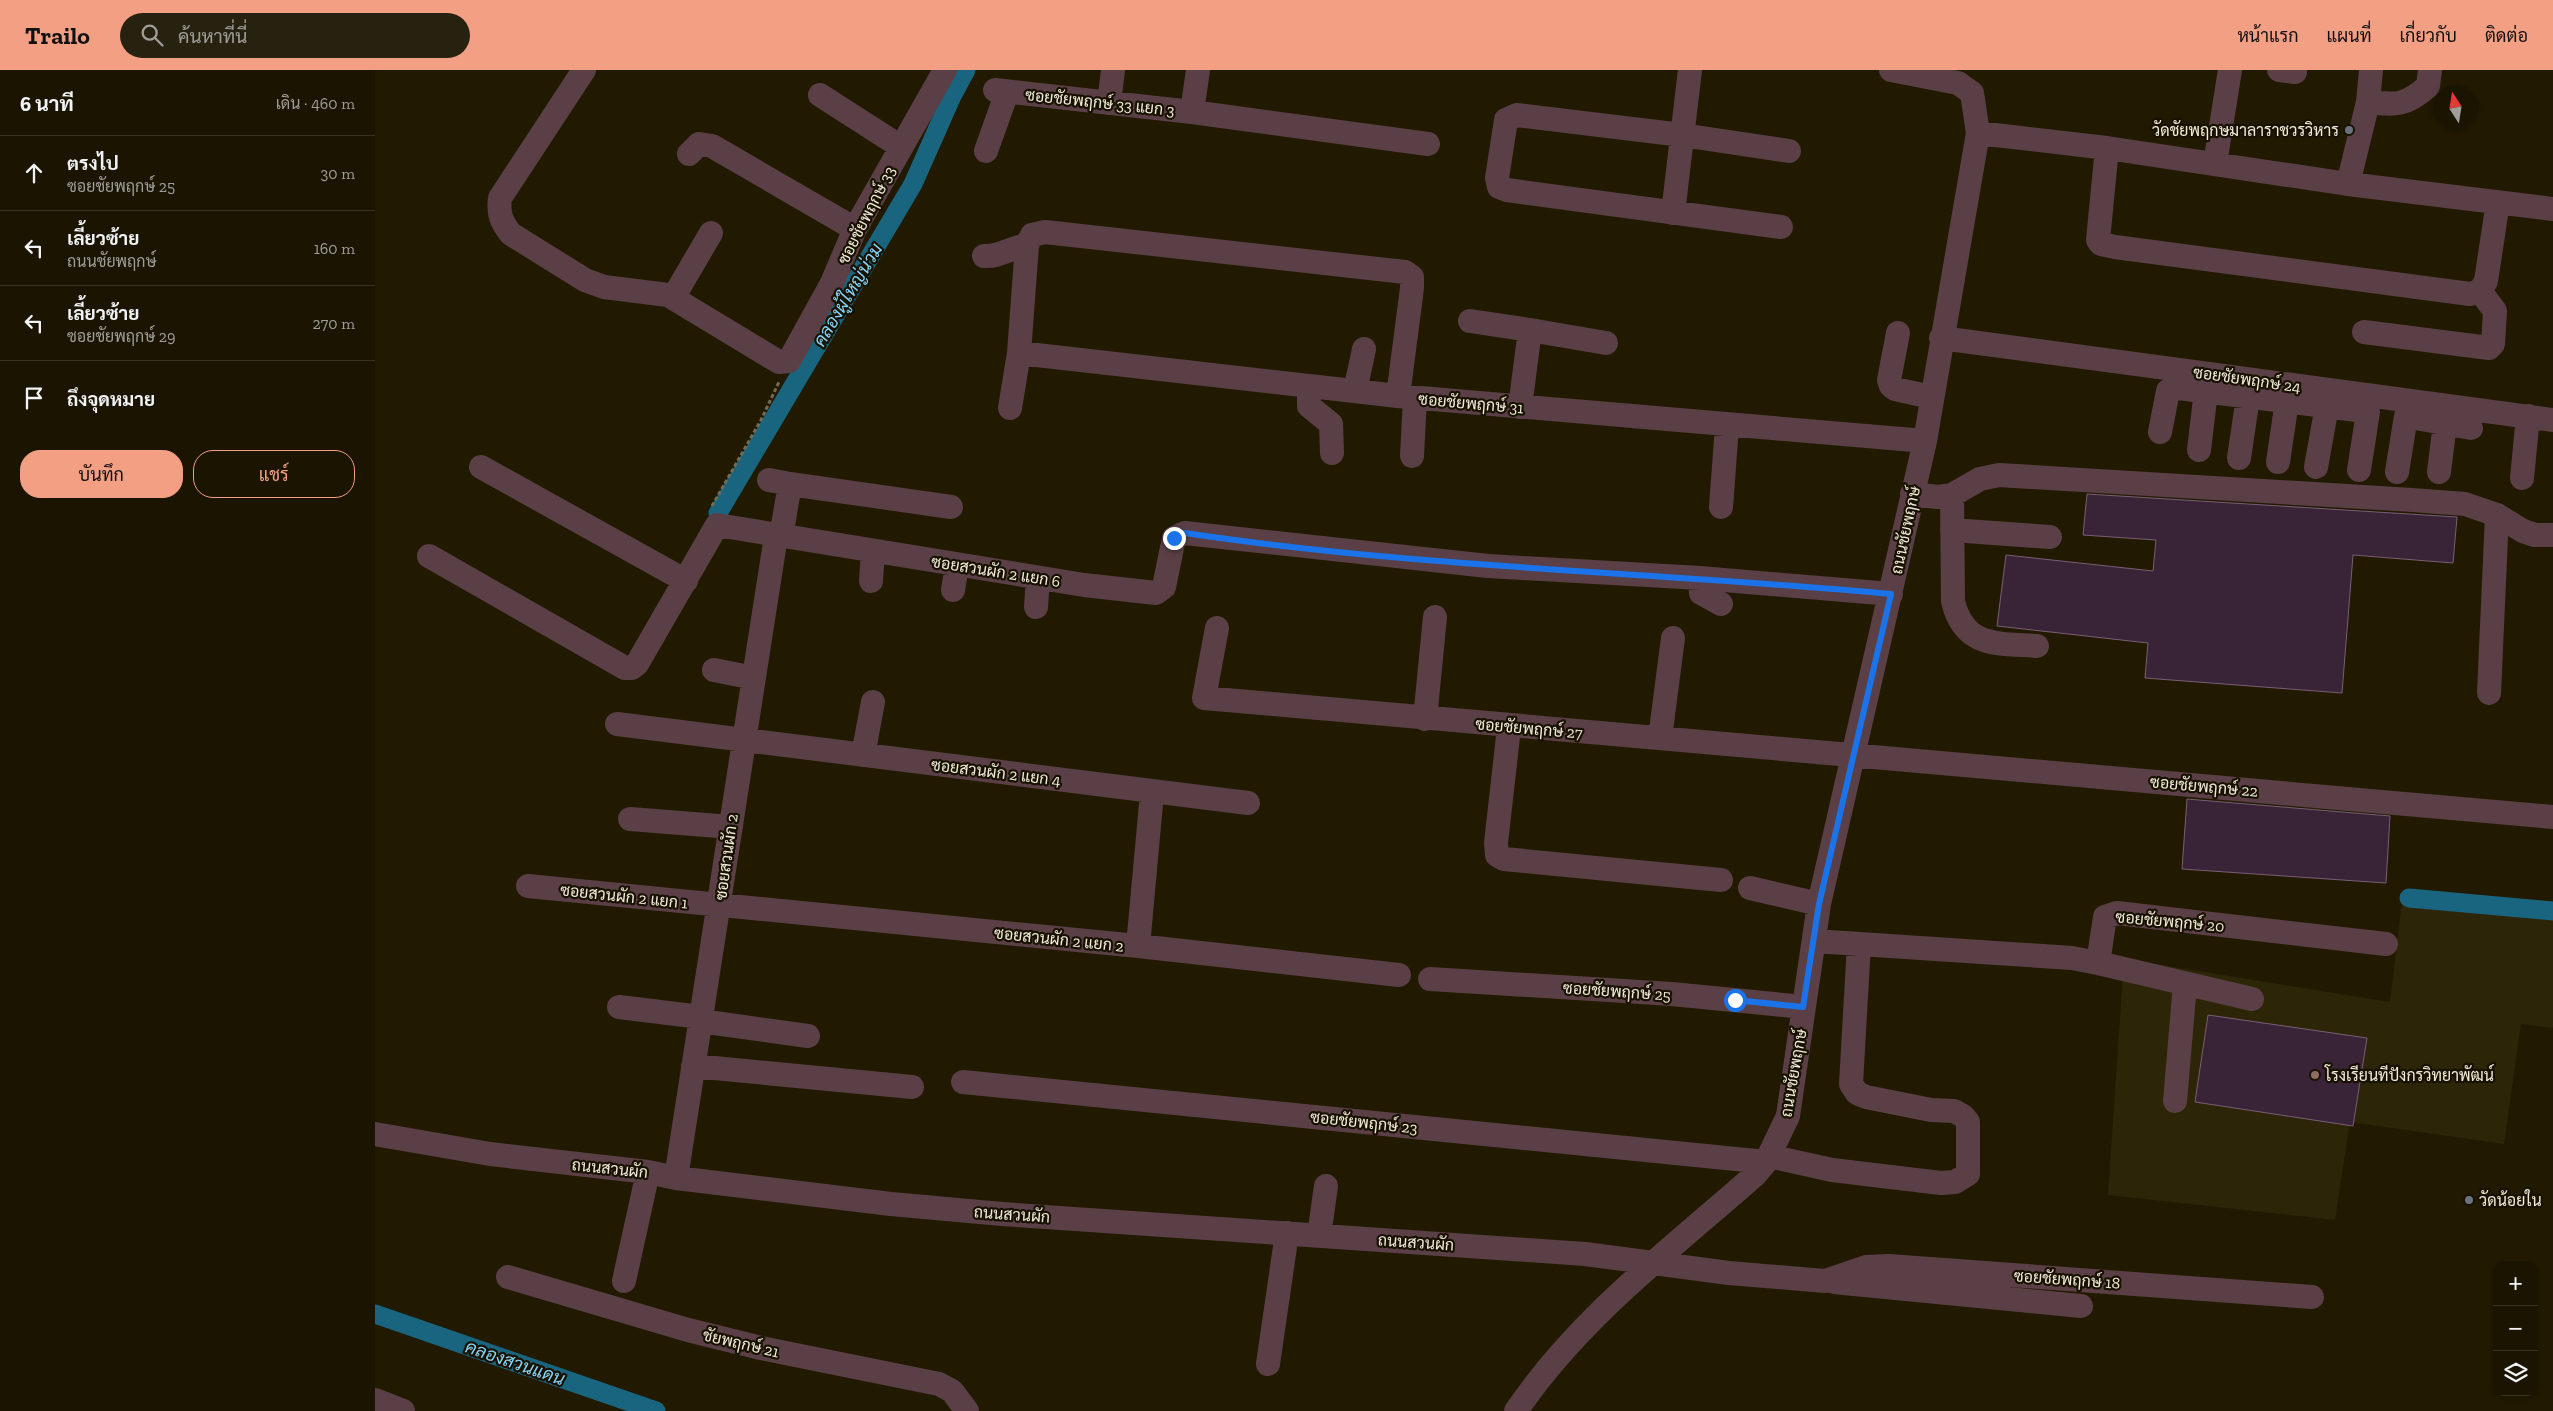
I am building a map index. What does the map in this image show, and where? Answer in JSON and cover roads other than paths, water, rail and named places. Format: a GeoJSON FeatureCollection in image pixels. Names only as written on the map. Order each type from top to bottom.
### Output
{"type":"FeatureCollection","features":[{"type":"Feature","properties":{"kind":"street"},"geometry":{"type":"LineString","coordinates":[[583,70],[500,198],[498,211],[503,225],[511,234],[585,280],[604,287],[653,292],[673,298],[711,233]]}},
{"type":"Feature","properties":{"kind":"street"},"geometry":{"type":"LineString","coordinates":[[1109,103],[1113,70]]}},
{"type":"Feature","properties":{"kind":"street","name":"ซอยชัยพฤกษ์ 33 แยก 3"},"geometry":{"type":"LineString","coordinates":[[986,151],[1001,91],[1192,112],[1197,70]]}},
{"type":"Feature","properties":{"kind":"street"},"geometry":{"type":"LineString","coordinates":[[1673,212],[1690,70]]}},
{"type":"Feature","properties":{"kind":"street"},"geometry":{"type":"LineString","coordinates":[[1891,70],[1958,83],[1972,93],[1978,133],[2107,148],[2348,184],[2553,209]]}},
{"type":"Feature","properties":{"kind":"street"},"geometry":{"type":"LineString","coordinates":[[2215,164],[2230,70]]}},
{"type":"Feature","properties":{"kind":"street"},"geometry":{"type":"LineString","coordinates":[[2348,184],[2368,102],[2371,70]]}},
{"type":"Feature","properties":{"kind":"street"},"geometry":{"type":"LineString","coordinates":[[2368,102],[2394,105],[2408,102],[2428,86],[2430,70]]}},
{"type":"Feature","properties":{"kind":"street","name":"ซอยชัยพฤกษ์ 33"},"geometry":{"type":"LineString","coordinates":[[673,298],[779,362],[789,361],[831,283],[855,229],[901,147],[936,73]]}},
{"type":"Feature","properties":{"kind":"street"},"geometry":{"type":"LineString","coordinates":[[821,94],[901,147]]}},
{"type":"Feature","properties":{"kind":"street"},"geometry":{"type":"LineString","coordinates":[[1192,112],[1428,144]]}},
{"type":"Feature","properties":{"kind":"street"},"geometry":{"type":"LineString","coordinates":[[1781,227],[1507,190],[1499,187],[1497,178],[1506,120],[1517,114],[1789,151]]}},
{"type":"Feature","properties":{"kind":"street","name":"ถนนชัยพฤกษ์"},"geometry":{"type":"LineString","coordinates":[[1516,1411],[1559,1353],[1652,1262],[1696,1227],[1755,1175],[1767,1159],[1788,1116],[1819,904],[1855,755],[1925,441],[1941,338],[1978,133]]}},
{"type":"Feature","properties":{"kind":"street"},"geometry":{"type":"LineString","coordinates":[[689,154],[699,144],[712,146],[855,229]]}},
{"type":"Feature","properties":{"kind":"street"},"geometry":{"type":"LineString","coordinates":[[2107,148],[2098,235],[2101,244],[2470,294],[2480,291],[2486,281],[2498,202]]}},
{"type":"Feature","properties":{"kind":"street"},"geometry":{"type":"LineString","coordinates":[[1010,408],[1019,353],[1027,245],[1032,235],[1045,232],[1405,272],[1412,277],[1407,397],[1411,456]]}},
{"type":"Feature","properties":{"kind":"street"},"geometry":{"type":"LineString","coordinates":[[984,256],[996,256],[1009,249],[1027,245]]}},
{"type":"Feature","properties":{"kind":"street"},"geometry":{"type":"LineString","coordinates":[[2364,332],[2489,348],[2493,344],[2495,311],[2480,291]]}},
{"type":"Feature","properties":{"kind":"street"},"geometry":{"type":"LineString","coordinates":[[1470,321],[1606,343]]}},
{"type":"Feature","properties":{"kind":"street"},"geometry":{"type":"LineString","coordinates":[[1520,407],[1531,330]]}},
{"type":"Feature","properties":{"kind":"street"},"geometry":{"type":"LineString","coordinates":[[1898,333],[1889,380],[1891,386],[1895,389],[1931,397]]}},
{"type":"Feature","properties":{"kind":"street","name":"ซอยชัยพฤกษ์ 24"},"geometry":{"type":"LineString","coordinates":[[1941,338],[2410,411],[2528,416],[2553,420]]}},
{"type":"Feature","properties":{"kind":"street"},"geometry":{"type":"LineString","coordinates":[[1355,391],[1364,349]]}},
{"type":"Feature","properties":{"kind":"street","name":"ซอยชัยพฤกษ์ 31"},"geometry":{"type":"LineString","coordinates":[[1019,353],[1407,397],[1727,426],[1925,441]]}},
{"type":"Feature","properties":{"kind":"street"},"geometry":{"type":"LineString","coordinates":[[1309,386],[1309,406],[1331,424],[1332,453]]}},
{"type":"Feature","properties":{"kind":"street"},"geometry":{"type":"LineString","coordinates":[[2160,432],[2168,391],[2178,388],[2368,412],[2410,411],[2445,423],[2471,428]]}},
{"type":"Feature","properties":{"kind":"street"},"geometry":{"type":"LineString","coordinates":[[2199,450],[2206,391]]}},
{"type":"Feature","properties":{"kind":"street"},"geometry":{"type":"LineString","coordinates":[[2239,458],[2248,396]]}},
{"type":"Feature","properties":{"kind":"street"},"geometry":{"type":"LineString","coordinates":[[2278,462],[2287,401]]}},
{"type":"Feature","properties":{"kind":"street"},"geometry":{"type":"LineString","coordinates":[[2317,467],[2327,406]]}},
{"type":"Feature","properties":{"kind":"street"},"geometry":{"type":"LineString","coordinates":[[2397,472],[2410,411]]}},
{"type":"Feature","properties":{"kind":"street"},"geometry":{"type":"LineString","coordinates":[[2359,470],[2368,412]]}},
{"type":"Feature","properties":{"kind":"street"},"geometry":{"type":"LineString","coordinates":[[2521,478],[2528,416]]}},
{"type":"Feature","properties":{"kind":"street"},"geometry":{"type":"LineString","coordinates":[[2439,472],[2445,423]]}},
{"type":"Feature","properties":{"kind":"street"},"geometry":{"type":"LineString","coordinates":[[1721,507],[1727,426]]}},
{"type":"Feature","properties":{"kind":"street"},"geometry":{"type":"LineString","coordinates":[[429,556],[625,668],[632,668],[637,664],[686,581],[481,467]]}},
{"type":"Feature","properties":{"kind":"street"},"geometry":{"type":"LineString","coordinates":[[1912,494],[1938,497],[1952,495],[1980,479],[1999,475],[2465,504],[2497,515],[2523,531],[2535,535],[2553,535]]}},
{"type":"Feature","properties":{"kind":"street","name":"ซอยสวนผัก 2"},"geometry":{"type":"LineString","coordinates":[[676,1178],[744,740],[779,536],[780,482],[951,507]]}},
{"type":"Feature","properties":{"kind":"street"},"geometry":{"type":"LineString","coordinates":[[1952,495],[1953,602],[1955,613],[1969,633],[1980,640],[1991,643],[2037,646]]}},
{"type":"Feature","properties":{"kind":"street"},"geometry":{"type":"LineString","coordinates":[[2489,693],[2497,515]]}},
{"type":"Feature","properties":{"kind":"street","name":"ซอยสวนผัก 2 แยก 6"},"geometry":{"type":"LineString","coordinates":[[686,581],[717,524],[762,531],[779,536],[1038,578],[1156,593],[1164,587],[1174,538],[1185,533],[1488,566],[1700,578]]}},
{"type":"Feature","properties":{"kind":"street"},"geometry":{"type":"LineString","coordinates":[[1953,530],[2050,537]]}},
{"type":"Feature","properties":{"kind":"street"},"geometry":{"type":"LineString","coordinates":[[871,581],[873,551]]}},
{"type":"Feature","properties":{"kind":"street"},"geometry":{"type":"LineString","coordinates":[[953,590],[957,565]]}},
{"type":"Feature","properties":{"kind":"street"},"geometry":{"type":"LineString","coordinates":[[1036,607],[1038,578]]}},
{"type":"Feature","properties":{"kind":"street"},"geometry":{"type":"LineString","coordinates":[[1721,604],[1701,593],[1700,578],[1891,594]]}},
{"type":"Feature","properties":{"kind":"street"},"geometry":{"type":"LineString","coordinates":[[1425,719],[1435,617]]}},
{"type":"Feature","properties":{"kind":"street","name":"ซอยชัยพฤกษ์ 27"},"geometry":{"type":"LineString","coordinates":[[1217,628],[1204,698],[1509,728],[1661,738],[1855,755]]}},
{"type":"Feature","properties":{"kind":"street"},"geometry":{"type":"LineString","coordinates":[[1661,738],[1673,638]]}},
{"type":"Feature","properties":{"kind":"street"},"geometry":{"type":"LineString","coordinates":[[714,670],[754,678]]}},
{"type":"Feature","properties":{"kind":"street"},"geometry":{"type":"LineString","coordinates":[[863,755],[873,702]]}},
{"type":"Feature","properties":{"kind":"street","name":"ซอยสวนผัก 2 แยก 4"},"geometry":{"type":"LineString","coordinates":[[617,724],[1248,803]]}},
{"type":"Feature","properties":{"kind":"street"},"geometry":{"type":"LineString","coordinates":[[1509,728],[1496,843],[1497,855],[1504,858],[1721,880]]}},
{"type":"Feature","properties":{"kind":"street","name":"ซอยชัยพฤกษ์ 22"},"geometry":{"type":"LineString","coordinates":[[1855,755],[2553,817]]}},
{"type":"Feature","properties":{"kind":"street"},"geometry":{"type":"LineString","coordinates":[[1138,946],[1153,792]]}},
{"type":"Feature","properties":{"kind":"street"},"geometry":{"type":"LineString","coordinates":[[630,819],[731,827]]}},
{"type":"Feature","properties":{"kind":"street","name":"ซอยสวนผัก 2 แยก 1"},"geometry":{"type":"LineString","coordinates":[[528,886],[719,906]]}},
{"type":"Feature","properties":{"kind":"street"},"geometry":{"type":"LineString","coordinates":[[1750,888],[1819,904]]}},
{"type":"Feature","properties":{"kind":"street","name":"ซอยสวนผัก 2 แยก 2"},"geometry":{"type":"LineString","coordinates":[[719,906],[1138,946],[1399,976]]}},
{"type":"Feature","properties":{"kind":"street","name":"ซอยชัยพฤกษ์ 20"},"geometry":{"type":"LineString","coordinates":[[2098,962],[2105,917],[2117,913],[2386,944]]}},
{"type":"Feature","properties":{"kind":"street"},"geometry":{"type":"LineString","coordinates":[[1814,941],[2072,958],[2098,962],[2252,999]]}},
{"type":"Feature","properties":{"kind":"street","name":"ซอยชัยพฤกษ์ 23"},"geometry":{"type":"LineString","coordinates":[[963,1082],[1767,1159],[1832,1170],[1941,1183],[1955,1182],[1968,1174],[1968,1122],[1963,1116],[1954,1111],[1931,1110],[1866,1097],[1857,1092],[1851,1084],[1859,944]]}},
{"type":"Feature","properties":{"kind":"street","name":"ซอยชัยพฤกษ์ 25"},"geometry":{"type":"LineString","coordinates":[[1430,980],[1672,994],[1803,1007]]}},
{"type":"Feature","properties":{"kind":"street"},"geometry":{"type":"LineString","coordinates":[[2175,1101],[2185,984]]}},
{"type":"Feature","properties":{"kind":"street"},"geometry":{"type":"LineString","coordinates":[[619,1007],[808,1036]]}},
{"type":"Feature","properties":{"kind":"street"},"geometry":{"type":"LineString","coordinates":[[693,1066],[911,1087]]}},
{"type":"Feature","properties":{"kind":"street","name":"ถนนสวนผัก"},"geometry":{"type":"LineString","coordinates":[[375,1134],[490,1154],[881,1202],[1002,1214],[1585,1254],[1652,1262]]}},
{"type":"Feature","properties":{"kind":"street"},"geometry":{"type":"LineString","coordinates":[[624,1281],[647,1172]]}},
{"type":"Feature","properties":{"kind":"street"},"geometry":{"type":"LineString","coordinates":[[1319,1236],[1326,1186]]}},
{"type":"Feature","properties":{"kind":"street"},"geometry":{"type":"LineString","coordinates":[[1268,1364],[1287,1233]]}},
{"type":"Feature","properties":{"kind":"street","name":"ซอยชัยพฤกษ์ 18"},"geometry":{"type":"LineString","coordinates":[[1652,1262],[1729,1273],[2081,1306]]}},
{"type":"Feature","properties":{"kind":"street","name":"ซอยชัยพฤกษ์ 18"},"geometry":{"type":"LineString","coordinates":[[1825,1281],[1866,1267],[1889,1266],[2312,1297]]}},
{"type":"Feature","properties":{"kind":"street","name":"ชัยพฤกษ์ 21"},"geometry":{"type":"LineString","coordinates":[[508,1277],[688,1330],[761,1348],[939,1384],[953,1392],[967,1411]]}},
{"type":"Feature","properties":{"kind":"street"},"geometry":{"type":"LineString","coordinates":[[375,1400],[403,1411]]}},
{"type":"Feature","properties":{"kind":"waterway","name":"คลองผู้ใหญ่น่วม"},"geometry":{"type":"LineString","coordinates":[[718,513],[913,184],[952,96],[966,70]]}},
{"type":"Feature","properties":{"kind":"waterway"},"geometry":{"type":"LineString","coordinates":[[2409,898],[2553,911]]}},
{"type":"Feature","properties":{"kind":"waterway","name":"คลองสวนแดน"},"geometry":{"type":"LineString","coordinates":[[375,1314],[656,1411]]}},
{"type":"Feature","properties":{"kind":"place","name":"วัดชัยพฤกษมาลาราชวรวิหาร"},"geometry":{"type":"Point","coordinates":[2349,130]}},
{"type":"Feature","properties":{"kind":"place","name":"โรงเรียนทีปังกรวิทยาพัฒน์"},"geometry":{"type":"Point","coordinates":[2315,1075]}},
{"type":"Feature","properties":{"kind":"place","name":"วัดน้อยใน"},"geometry":{"type":"Point","coordinates":[2469,1200]}}]}
